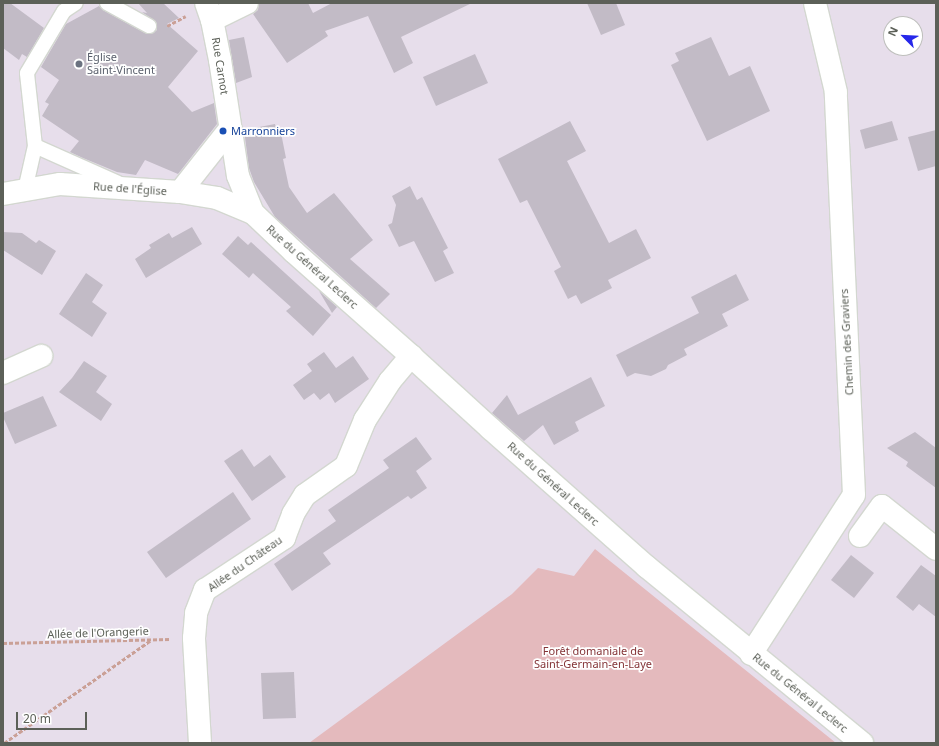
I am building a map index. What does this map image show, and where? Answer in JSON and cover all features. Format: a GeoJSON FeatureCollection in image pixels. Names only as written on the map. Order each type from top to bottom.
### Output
{"type":"FeatureCollection","features":[{"type":"Feature","properties":{"kind":"street"},"geometry":{"type":"LineString","coordinates":[[208,10],[247,3]]}},
{"type":"Feature","properties":{"kind":"street","name":"Chemin des Graviers"},"geometry":{"type":"LineString","coordinates":[[751,654],[854,494],[836,92],[814,3]]}},
{"type":"Feature","properties":{"kind":"street","name":"Rue Carnot"},"geometry":{"type":"LineString","coordinates":[[208,10],[220,60],[229,130],[238,176],[253,213]]}},
{"type":"Feature","properties":{"kind":"street"},"geometry":{"type":"LineString","coordinates":[[180,192],[229,130]]}},
{"type":"Feature","properties":{"kind":"street","name":"Rue de l'Église"},"geometry":{"type":"LineString","coordinates":[[3,194],[60,184],[180,192],[217,198],[253,213]]}},
{"type":"Feature","properties":{"kind":"street","name":"Rue du Général Leclerc"},"geometry":{"type":"LineString","coordinates":[[253,213],[294,252],[647,568],[862,743]]}},
{"type":"Feature","properties":{"kind":"street"},"geometry":{"type":"LineString","coordinates":[[3,373],[41,356]]}},
{"type":"Feature","properties":{"kind":"street","name":"Allée du Château"},"geometry":{"type":"LineString","coordinates":[[200,743],[194,638],[196,613],[205,590],[284,538],[294,514],[305,495],[346,466],[365,420],[390,381],[411,356]]}},
{"type":"Feature","properties":{"kind":"street"},"geometry":{"type":"LineString","coordinates":[[860,536],[882,506],[936,549]]}},
{"type":"Feature","properties":{"kind":"lane"},"geometry":{"type":"LineString","coordinates":[[25,190],[35,146],[27,74],[64,11],[76,3]]}},
{"type":"Feature","properties":{"kind":"lane"},"geometry":{"type":"LineString","coordinates":[[107,3],[149,26]]}},
{"type":"Feature","properties":{"kind":"lane"},"geometry":{"type":"LineString","coordinates":[[35,146],[131,189]]}},
{"type":"Feature","properties":{"kind":"path"},"geometry":{"type":"LineString","coordinates":[[149,26],[158,30],[208,10]]}},
{"type":"Feature","properties":{"kind":"path","name":"Allée de l'Orangerie"},"geometry":{"type":"LineString","coordinates":[[3,643],[194,638]]}},
{"type":"Feature","properties":{"kind":"path"},"geometry":{"type":"LineString","coordinates":[[4,743],[152,639]]}},
{"type":"Feature","properties":{"kind":"green space","name":"Forêt domaniale de Saint-Germain-en-Laye"},"geometry":{"type":"Polygon","coordinates":[[[595,549],[836,743],[309,743],[512,594],[538,568],[574,576],[595,549]]]}},
{"type":"Feature","properties":{"kind":"building"},"geometry":{"type":"Polygon","coordinates":[[[3,3],[10,3],[44,28],[27,57],[22,54],[19,60],[3,48],[3,3]]]}},
{"type":"Feature","properties":{"kind":"building"},"geometry":{"type":"Polygon","coordinates":[[[138,3],[163,3],[179,18],[167,24],[198,51],[168,87],[192,112],[214,103],[217,124],[178,174],[145,160],[136,175],[117,172],[83,158],[70,152],[79,141],[42,116],[49,104],[45,102],[59,80],[41,67],[66,24],[99,6],[103,10],[145,33],[153,33],[157,30],[156,22],[142,12],[147,13],[138,3]]]}},
{"type":"Feature","properties":{"kind":"building"},"geometry":{"type":"Polygon","coordinates":[[[259,3],[308,3],[313,13],[332,3],[472,3],[401,37],[413,63],[394,73],[368,16],[325,31],[328,36],[287,63],[253,14],[258,10],[259,3]]]}},
{"type":"Feature","properties":{"kind":"building"},"geometry":{"type":"Polygon","coordinates":[[[587,3],[616,3],[625,25],[601,35],[587,3]]]}},
{"type":"Feature","properties":{"kind":"building"},"geometry":{"type":"Polygon","coordinates":[[[244,37],[252,77],[236,83],[229,40],[244,37]]]}},
{"type":"Feature","properties":{"kind":"building"},"geometry":{"type":"Polygon","coordinates":[[[711,37],[729,76],[750,66],[770,111],[707,141],[671,65],[679,61],[675,53],[711,37]]]}},
{"type":"Feature","properties":{"kind":"building"},"geometry":{"type":"Polygon","coordinates":[[[475,54],[488,83],[436,106],[423,77],[475,54]]]}},
{"type":"Feature","properties":{"kind":"building"},"geometry":{"type":"Polygon","coordinates":[[[570,121],[586,151],[567,161],[609,243],[636,229],[651,258],[608,280],[612,288],[581,304],[576,295],[568,299],[554,271],[561,267],[527,200],[520,203],[498,159],[570,121]]]}},
{"type":"Feature","properties":{"kind":"building"},"geometry":{"type":"Polygon","coordinates":[[[892,121],[898,140],[865,149],[860,130],[892,121]]]}},
{"type":"Feature","properties":{"kind":"building"},"geometry":{"type":"Polygon","coordinates":[[[275,124],[277,134],[281,133],[286,158],[283,159],[289,187],[307,213],[334,193],[373,240],[350,259],[390,294],[376,308],[275,217],[254,182],[249,168],[244,130],[275,124]]]}},
{"type":"Feature","properties":{"kind":"building"},"geometry":{"type":"Polygon","coordinates":[[[936,130],[936,166],[918,171],[908,137],[936,130]]]}},
{"type":"Feature","properties":{"kind":"building"},"geometry":{"type":"Polygon","coordinates":[[[410,186],[417,200],[422,197],[448,248],[443,251],[454,273],[435,282],[414,241],[399,247],[388,225],[392,223],[396,205],[392,196],[410,186]]]}},
{"type":"Feature","properties":{"kind":"building"},"geometry":{"type":"Polygon","coordinates":[[[192,227],[202,244],[146,278],[135,259],[151,248],[149,245],[169,233],[172,238],[192,227]]]}},
{"type":"Feature","properties":{"kind":"building"},"geometry":{"type":"Polygon","coordinates":[[[3,232],[22,233],[36,243],[39,240],[56,251],[42,275],[3,250],[3,232]]]}},
{"type":"Feature","properties":{"kind":"building"},"geometry":{"type":"Polygon","coordinates":[[[238,236],[248,245],[251,242],[331,315],[313,336],[286,311],[291,307],[253,273],[249,278],[222,254],[238,236]]]}},
{"type":"Feature","properties":{"kind":"building"},"geometry":{"type":"Polygon","coordinates":[[[86,273],[103,285],[92,302],[107,313],[92,337],[59,314],[86,273]]]}},
{"type":"Feature","properties":{"kind":"building"},"geometry":{"type":"Polygon","coordinates":[[[736,274],[749,300],[722,314],[728,326],[684,349],[687,355],[668,365],[666,369],[651,376],[635,373],[627,377],[616,355],[699,313],[691,297],[736,274]]]}},
{"type":"Feature","properties":{"kind":"building"},"geometry":{"type":"Polygon","coordinates":[[[319,291],[337,307],[332,313],[319,291]]]}},
{"type":"Feature","properties":{"kind":"building"},"geometry":{"type":"Polygon","coordinates":[[[324,352],[336,368],[353,356],[369,379],[335,403],[329,393],[320,400],[314,393],[304,400],[293,385],[312,371],[307,364],[324,352]]]}},
{"type":"Feature","properties":{"kind":"building"},"geometry":{"type":"Polygon","coordinates":[[[84,361],[107,376],[96,392],[112,404],[101,421],[59,392],[72,378],[84,361]]]}},
{"type":"Feature","properties":{"kind":"building"},"geometry":{"type":"Polygon","coordinates":[[[591,377],[605,406],[575,422],[579,431],[554,445],[543,425],[524,441],[492,413],[507,395],[518,415],[591,377]]]}},
{"type":"Feature","properties":{"kind":"building"},"geometry":{"type":"Polygon","coordinates":[[[43,396],[57,426],[15,444],[3,417],[3,413],[43,396]]]}},
{"type":"Feature","properties":{"kind":"building"},"geometry":{"type":"Polygon","coordinates":[[[915,432],[936,448],[936,488],[906,466],[908,462],[887,448],[915,432]]]}},
{"type":"Feature","properties":{"kind":"building"},"geometry":{"type":"Polygon","coordinates":[[[416,437],[432,459],[416,471],[427,488],[411,499],[408,496],[323,553],[331,564],[292,591],[274,564],[336,521],[328,510],[389,468],[383,460],[416,437]]]}},
{"type":"Feature","properties":{"kind":"building"},"geometry":{"type":"Polygon","coordinates":[[[242,449],[254,467],[270,455],[286,477],[252,501],[224,461],[242,449]]]}},
{"type":"Feature","properties":{"kind":"building"},"geometry":{"type":"Polygon","coordinates":[[[233,492],[251,519],[166,578],[147,552],[233,492]]]}},
{"type":"Feature","properties":{"kind":"building"},"geometry":{"type":"Polygon","coordinates":[[[851,555],[874,573],[854,598],[831,580],[851,555]]]}},
{"type":"Feature","properties":{"kind":"building"},"geometry":{"type":"Polygon","coordinates":[[[921,565],[936,576],[936,617],[919,604],[913,611],[896,597],[921,565]]]}},
{"type":"Feature","properties":{"kind":"building"},"geometry":{"type":"Polygon","coordinates":[[[294,672],[296,718],[263,719],[261,673],[294,672]]]}},
{"type":"Feature","properties":{"kind":"place","name":"Église Saint-Vincent"},"geometry":{"type":"Point","coordinates":[79,64]}},
{"type":"Feature","properties":{"kind":"place","name":"Marronniers"},"geometry":{"type":"Point","coordinates":[223,131]}}]}
